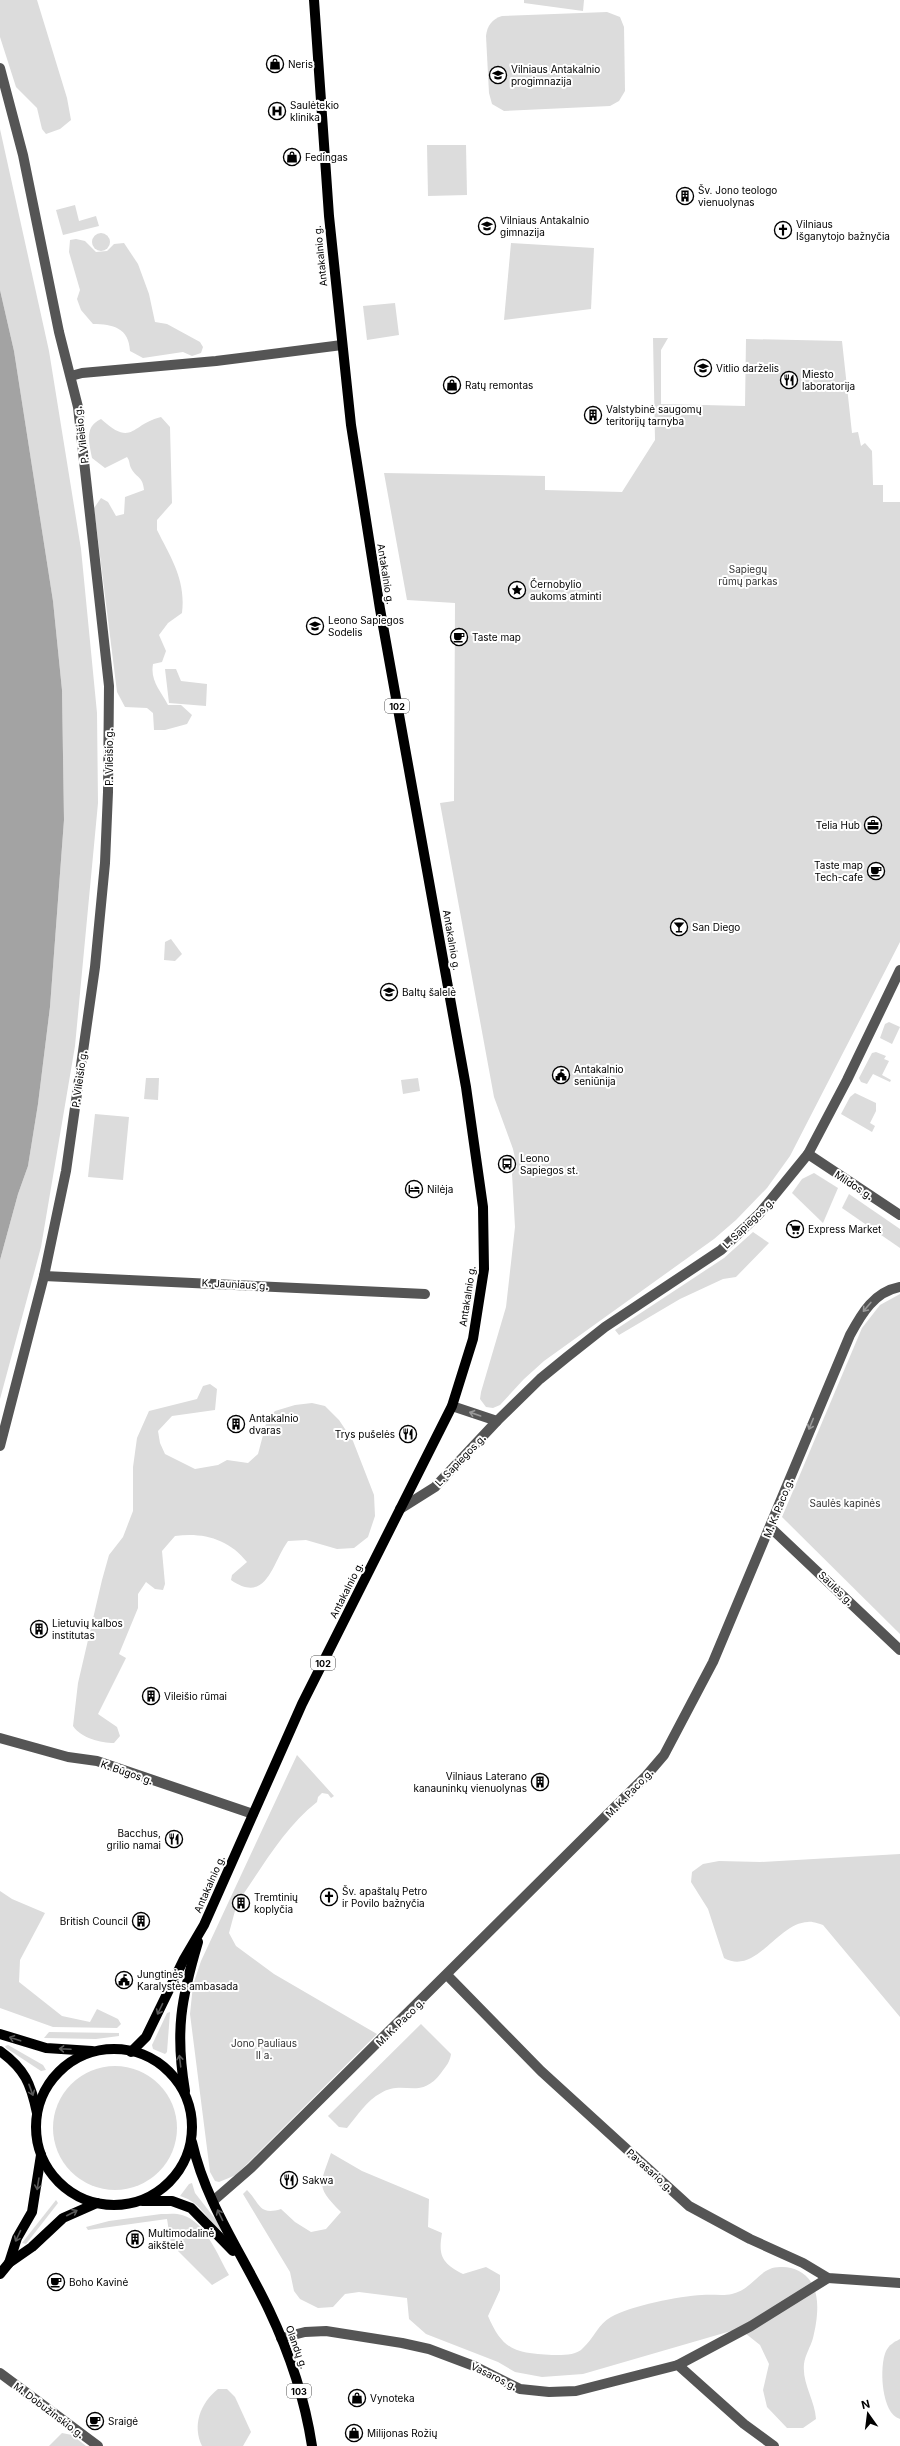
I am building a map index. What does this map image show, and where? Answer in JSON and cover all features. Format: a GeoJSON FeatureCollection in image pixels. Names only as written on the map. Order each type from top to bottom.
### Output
{"type":"FeatureCollection","features":[{"type":"Feature","properties":{"kind":"main road","name":"Antakalnio g."},"geometry":{"type":"LineString","coordinates":[[130,2052],[146,2037],[184,1959],[204,1925],[302,1704],[452,1406],[473,1339],[483,1285],[485,1238],[483,1201],[466,1087],[374,573],[351,425],[321,128],[314,0]]}},
{"type":"Feature","properties":{"kind":"main road","name":"Antakalnio g."},"geometry":{"type":"LineString","coordinates":[[191,2138],[191,2114],[187,2099],[179,2046],[180,2011],[204,1925]]}},
{"type":"Feature","properties":{"kind":"main road"},"geometry":{"type":"LineString","coordinates":[[0,2034],[46,2048],[98,2051],[116,2049],[152,2059],[163,2067],[177,2082],[187,2099]]}},
{"type":"Feature","properties":{"kind":"main road"},"geometry":{"type":"LineString","coordinates":[[0,2051],[24,2074],[33,2096],[37,2115],[38,2141],[41,2155],[32,2212],[17,2238],[9,2263]]}},
{"type":"Feature","properties":{"kind":"main road"},"geometry":{"type":"LineString","coordinates":[[37,2115],[42,2098],[59,2073],[70,2063],[98,2051]]}},
{"type":"Feature","properties":{"kind":"main road"},"geometry":{"type":"LineString","coordinates":[[41,2155],[58,2180],[69,2191],[97,2203],[125,2204],[138,2201],[151,2195],[172,2180],[186,2158],[191,2138]]}},
{"type":"Feature","properties":{"kind":"main road","name":"Olandų g."},"geometry":{"type":"LineString","coordinates":[[191,2138],[200,2176],[243,2263],[269,2310],[281,2338],[300,2393],[312,2446]]}},
{"type":"Feature","properties":{"kind":"main road","name":"Olandų g."},"geometry":{"type":"LineString","coordinates":[[138,2201],[172,2202],[191,2208],[223,2239],[243,2263]]}},
{"type":"Feature","properties":{"kind":"main road"},"geometry":{"type":"LineString","coordinates":[[0,2274],[9,2263],[32,2247],[63,2218],[97,2203]]}},
{"type":"Feature","properties":{"kind":"street","name":"P. Vileišio g."},"geometry":{"type":"LineString","coordinates":[[0,68],[23,155],[59,332],[78,407],[109,686],[108,792],[105,863],[95,967],[64,1185],[44,1276],[0,1446]]}},
{"type":"Feature","properties":{"kind":"street"},"geometry":{"type":"LineString","coordinates":[[71,376],[82,373],[216,361],[342,345]]}},
{"type":"Feature","properties":{"kind":"street","name":"L. Sapiegos g."},"geometry":{"type":"LineString","coordinates":[[400,1509],[435,1487],[540,1379],[586,1341],[703,1262],[739,1235],[776,1195],[808,1154],[900,970]]}},
{"type":"Feature","properties":{"kind":"street","name":"Mildos g."},"geometry":{"type":"LineString","coordinates":[[808,1154],[900,1215]]}},
{"type":"Feature","properties":{"kind":"street","name":"K. Jauniaus g."},"geometry":{"type":"LineString","coordinates":[[44,1276],[425,1294]]}},
{"type":"Feature","properties":{"kind":"street","name":"M. K. Paco g."},"geometry":{"type":"LineString","coordinates":[[213,2201],[251,2168],[448,1975],[640,1782],[664,1755],[713,1662],[771,1528],[812,1422],[850,1335],[872,1302],[885,1292],[900,1287]]}},
{"type":"Feature","properties":{"kind":"street"},"geometry":{"type":"LineString","coordinates":[[452,1406],[498,1421]]}},
{"type":"Feature","properties":{"kind":"street","name":"Saulės g."},"geometry":{"type":"LineString","coordinates":[[771,1528],[900,1650]]}},
{"type":"Feature","properties":{"kind":"street","name":"K. Būgos g."},"geometry":{"type":"LineString","coordinates":[[0,1738],[68,1757],[98,1761],[253,1814]]}},
{"type":"Feature","properties":{"kind":"street","name":"Pavasario g."},"geometry":{"type":"LineString","coordinates":[[448,1975],[541,2071],[689,2206],[750,2239],[803,2263],[828,2278],[900,2283]]}},
{"type":"Feature","properties":{"kind":"street","name":"Vasaros g."},"geometry":{"type":"LineString","coordinates":[[281,2338],[305,2332],[326,2331],[402,2343],[429,2349],[474,2366],[520,2389],[549,2392],[576,2391],[678,2365],[751,2326],[828,2278]]}},
{"type":"Feature","properties":{"kind":"street"},"geometry":{"type":"LineString","coordinates":[[678,2365],[744,2424],[774,2446]]}},
{"type":"Feature","properties":{"kind":"street","name":"M. Dobužinskio g."},"geometry":{"type":"LineString","coordinates":[[0,2373],[98,2446]]}},
{"type":"Feature","properties":{"kind":"green space"},"geometry":{"type":"Polygon","coordinates":[[[0,0],[37,0],[67,98],[71,120],[60,129],[46,134],[42,129],[37,108],[16,87],[0,37],[0,0]]]}},
{"type":"Feature","properties":{"kind":"green space"},"geometry":{"type":"Polygon","coordinates":[[[524,0],[584,0],[583,11],[524,3],[524,0]]]}},
{"type":"Feature","properties":{"kind":"green space"},"geometry":{"type":"Polygon","coordinates":[[[607,12],[620,17],[624,27],[625,91],[619,101],[610,106],[504,111],[492,104],[489,93],[486,36],[489,26],[498,17],[607,12]]]}},
{"type":"Feature","properties":{"kind":"green space"},"geometry":{"type":"Polygon","coordinates":[[[0,129],[49,351],[81,549],[97,713],[98,803],[75,1046],[41,1247],[0,1399],[0,1260],[18,1194],[28,1166],[38,1104],[50,1007],[64,820],[62,690],[53,601],[14,351],[0,290],[0,129]]]}},
{"type":"Feature","properties":{"kind":"green space"},"geometry":{"type":"Polygon","coordinates":[[[427,145],[466,145],[467,195],[428,196],[427,145]]]}},
{"type":"Feature","properties":{"kind":"green space"},"geometry":{"type":"Polygon","coordinates":[[[75,205],[79,221],[96,216],[99,226],[63,235],[56,210],[75,205]]]}},
{"type":"Feature","properties":{"kind":"green space"},"geometry":{"type":"Polygon","coordinates":[[[101,233],[107,236],[110,242],[107,248],[101,251],[95,248],[92,242],[95,236],[101,233]]]}},
{"type":"Feature","properties":{"kind":"green space"},"geometry":{"type":"Polygon","coordinates":[[[76,239],[85,241],[96,252],[107,251],[114,244],[124,243],[138,264],[149,294],[155,322],[167,324],[200,342],[203,347],[201,353],[192,356],[183,352],[143,358],[130,351],[127,337],[119,329],[113,326],[93,324],[81,310],[77,299],[80,290],[69,252],[70,240],[76,239]]]}},
{"type":"Feature","properties":{"kind":"green space"},"geometry":{"type":"Polygon","coordinates":[[[511,243],[594,248],[591,309],[504,320],[511,243]]]}},
{"type":"Feature","properties":{"kind":"green space"},"geometry":{"type":"Polygon","coordinates":[[[395,303],[399,335],[367,340],[363,306],[395,303]]]}},
{"type":"Feature","properties":{"kind":"green space","name":"Sapiegų rūmų parkas"},"geometry":{"type":"Polygon","coordinates":[[[653,338],[668,338],[661,350],[661,404],[745,406],[746,339],[842,341],[852,433],[858,432],[861,446],[865,443],[872,451],[873,485],[883,485],[883,502],[900,502],[900,942],[790,1156],[767,1188],[736,1220],[714,1239],[544,1361],[524,1379],[500,1405],[493,1408],[486,1407],[480,1399],[481,1392],[506,1307],[515,1227],[512,1174],[517,1167],[513,1149],[494,1097],[440,803],[454,801],[455,603],[407,600],[384,473],[545,476],[545,490],[622,492],[655,440],[653,338]]]}},
{"type":"Feature","properties":{"kind":"green space"},"geometry":{"type":"Polygon","coordinates":[[[161,417],[170,427],[172,503],[157,520],[157,530],[180,580],[183,601],[182,613],[168,623],[159,635],[166,651],[162,662],[153,664],[152,670],[157,686],[168,705],[181,705],[192,715],[187,724],[165,730],[154,730],[153,713],[147,708],[125,707],[117,692],[94,508],[101,498],[108,502],[116,516],[124,514],[125,497],[144,490],[143,485],[141,480],[131,468],[127,457],[105,468],[92,458],[89,436],[92,426],[101,419],[112,428],[126,433],[132,432],[143,424],[161,417]]]}},
{"type":"Feature","properties":{"kind":"green space"},"geometry":{"type":"Polygon","coordinates":[[[165,669],[176,669],[181,681],[207,684],[206,706],[169,703],[165,669]]]}},
{"type":"Feature","properties":{"kind":"green space"},"geometry":{"type":"Polygon","coordinates":[[[171,939],[182,954],[175,961],[164,960],[165,942],[171,939]]]}},
{"type":"Feature","properties":{"kind":"green space"},"geometry":{"type":"Polygon","coordinates":[[[889,1022],[900,1027],[892,1044],[880,1038],[885,1024],[889,1022]]]}},
{"type":"Feature","properties":{"kind":"green space"},"geometry":{"type":"Polygon","coordinates":[[[876,1052],[886,1056],[884,1059],[889,1061],[882,1075],[891,1080],[890,1082],[873,1074],[867,1084],[861,1082],[859,1078],[872,1053],[876,1052]]]}},
{"type":"Feature","properties":{"kind":"green space"},"geometry":{"type":"Polygon","coordinates":[[[146,1078],[159,1078],[158,1100],[144,1099],[146,1078]]]}},
{"type":"Feature","properties":{"kind":"green space"},"geometry":{"type":"Polygon","coordinates":[[[418,1078],[420,1091],[403,1094],[401,1080],[418,1078]]]}},
{"type":"Feature","properties":{"kind":"green space"},"geometry":{"type":"Polygon","coordinates":[[[855,1093],[876,1103],[876,1111],[870,1123],[875,1126],[872,1132],[841,1114],[850,1097],[855,1093]]]}},
{"type":"Feature","properties":{"kind":"green space"},"geometry":{"type":"Polygon","coordinates":[[[95,1114],[129,1117],[123,1180],[88,1177],[95,1114]]]}},
{"type":"Feature","properties":{"kind":"green space"},"geometry":{"type":"Polygon","coordinates":[[[814,1173],[838,1188],[823,1223],[792,1193],[802,1179],[814,1173]]]}},
{"type":"Feature","properties":{"kind":"green space"},"geometry":{"type":"Polygon","coordinates":[[[849,1194],[900,1229],[900,1248],[842,1208],[849,1194]]]}},
{"type":"Feature","properties":{"kind":"green space"},"geometry":{"type":"Polygon","coordinates":[[[753,1232],[769,1243],[736,1277],[723,1279],[680,1299],[619,1335],[615,1330],[724,1258],[753,1232]]]}},
{"type":"Feature","properties":{"kind":"green space","name":"Saulės kapinės"},"geometry":{"type":"Polygon","coordinates":[[[900,1294],[900,1634],[782,1517],[862,1328],[880,1305],[900,1294]]]}},
{"type":"Feature","properties":{"kind":"green space"},"geometry":{"type":"Polygon","coordinates":[[[210,1384],[217,1389],[215,1410],[172,1416],[158,1431],[160,1443],[165,1454],[195,1469],[218,1465],[227,1460],[248,1463],[258,1454],[267,1420],[275,1411],[295,1405],[312,1403],[325,1406],[339,1420],[353,1441],[374,1495],[375,1516],[368,1537],[354,1548],[337,1549],[306,1540],[288,1541],[267,1578],[261,1584],[253,1588],[243,1586],[231,1580],[232,1575],[247,1562],[232,1548],[215,1539],[205,1536],[175,1536],[162,1551],[165,1584],[163,1590],[155,1589],[146,1582],[138,1594],[138,1608],[119,1654],[126,1658],[98,1714],[117,1727],[120,1736],[114,1743],[103,1742],[86,1737],[73,1726],[78,1683],[109,1555],[123,1537],[133,1511],[133,1467],[137,1438],[149,1411],[197,1399],[203,1386],[210,1384]]]}},
{"type":"Feature","properties":{"kind":"green space","name":"Jono Pauliaus II a."},"geometry":{"type":"Polygon","coordinates":[[[297,1755],[334,1796],[331,1798],[328,1794],[322,1793],[318,1797],[317,1802],[285,1834],[242,1896],[237,1897],[234,1903],[236,1907],[229,1933],[236,1946],[274,1974],[377,2034],[236,2175],[219,2182],[215,2181],[210,2172],[190,2014],[193,1985],[201,1961],[297,1755]]]}},
{"type":"Feature","properties":{"kind":"green space"},"geometry":{"type":"Polygon","coordinates":[[[900,1854],[900,2017],[823,1925],[810,1922],[797,1925],[786,1931],[756,1955],[746,1960],[736,1962],[724,1958],[708,1909],[691,1882],[692,1872],[703,1864],[719,1861],[760,1862],[900,1854]]]}},
{"type":"Feature","properties":{"kind":"green space"},"geometry":{"type":"Polygon","coordinates":[[[0,1891],[12,1899],[45,1913],[20,1960],[19,1982],[62,2016],[90,2022],[97,2009],[118,2019],[121,2024],[117,2028],[53,2027],[0,2008],[0,1891]]]}},
{"type":"Feature","properties":{"kind":"green space"},"geometry":{"type":"Polygon","coordinates":[[[170,2012],[167,2052],[165,2054],[153,2049],[152,2045],[167,2013],[170,2012]]]}},
{"type":"Feature","properties":{"kind":"green space"},"geometry":{"type":"Polygon","coordinates":[[[421,2024],[451,2054],[449,2062],[441,2073],[426,2086],[419,2088],[389,2089],[381,2093],[358,2113],[347,2128],[339,2127],[328,2116],[421,2024]]]}},
{"type":"Feature","properties":{"kind":"green space"},"geometry":{"type":"Polygon","coordinates":[[[49,2032],[119,2033],[119,2036],[96,2039],[44,2038],[49,2032]]]}},
{"type":"Feature","properties":{"kind":"green space"},"geometry":{"type":"Polygon","coordinates":[[[8,2045],[43,2065],[46,2070],[41,2071],[6,2048],[5,2046],[8,2045]]]}},
{"type":"Feature","properties":{"kind":"green space"},"geometry":{"type":"Polygon","coordinates":[[[115,2066],[127,2067],[139,2071],[150,2076],[159,2084],[167,2093],[172,2104],[176,2116],[176,2140],[172,2152],[167,2163],[159,2172],[150,2180],[139,2185],[127,2189],[115,2190],[103,2189],[91,2185],[80,2180],[71,2172],[63,2163],[58,2152],[54,2140],[53,2128],[54,2116],[58,2104],[63,2093],[71,2084],[80,2076],[91,2071],[103,2067],[115,2066]]]}},
{"type":"Feature","properties":{"kind":"green space"},"geometry":{"type":"Polygon","coordinates":[[[331,2153],[362,2171],[429,2199],[428,2227],[442,2233],[441,2253],[446,2262],[463,2274],[486,2267],[500,2275],[500,2290],[488,2316],[499,2337],[512,2348],[520,2351],[552,2355],[572,2354],[580,2351],[603,2323],[619,2313],[642,2305],[681,2297],[732,2294],[746,2288],[761,2274],[773,2268],[785,2267],[798,2270],[811,2282],[817,2302],[817,2317],[814,2332],[804,2364],[805,2378],[816,2419],[803,2428],[787,2428],[767,2407],[763,2390],[769,2364],[760,2345],[745,2333],[731,2331],[583,2374],[542,2377],[515,2372],[498,2362],[426,2334],[409,2319],[407,2298],[359,2292],[345,2294],[333,2307],[318,2308],[300,2299],[294,2291],[290,2272],[243,2194],[247,2190],[261,2207],[268,2211],[281,2209],[295,2222],[311,2232],[326,2229],[341,2212],[327,2196],[322,2185],[322,2179],[331,2153]]]}},
{"type":"Feature","properties":{"kind":"green space"},"geometry":{"type":"Polygon","coordinates":[[[192,2183],[195,2193],[223,2229],[222,2231],[194,2203],[180,2196],[189,2184],[192,2183]]]}},
{"type":"Feature","properties":{"kind":"green space"},"geometry":{"type":"Polygon","coordinates":[[[56,2200],[58,2203],[26,2244],[22,2243],[56,2200]]]}},
{"type":"Feature","properties":{"kind":"green space"},"geometry":{"type":"Polygon","coordinates":[[[161,2214],[182,2215],[198,2224],[210,2240],[229,2275],[212,2285],[171,2244],[167,2219],[88,2230],[86,2227],[109,2221],[161,2214]]]}},
{"type":"Feature","properties":{"kind":"green space"},"geometry":{"type":"Polygon","coordinates":[[[900,2339],[900,2419],[894,2415],[885,2399],[882,2378],[886,2351],[892,2344],[900,2339]]]}},
{"type":"Feature","properties":{"kind":"green space"},"geometry":{"type":"Polygon","coordinates":[[[218,2389],[227,2389],[235,2397],[251,2432],[243,2446],[202,2446],[198,2431],[200,2415],[206,2401],[218,2389]]]}},
{"type":"Feature","properties":{"kind":"green space"},"geometry":{"type":"Polygon","coordinates":[[[62,2433],[72,2435],[86,2446],[49,2446],[62,2433]]]}},
{"type":"Feature","properties":{"kind":"shaded area"},"geometry":{"type":"Polygon","coordinates":[[[0,290],[14,351],[53,601],[62,690],[64,820],[50,1007],[38,1104],[28,1166],[18,1194],[0,1260],[0,290]]]}},
{"type":"Feature","properties":{"kind":"place","name":"Neris"},"geometry":{"type":"Point","coordinates":[275,64]}},
{"type":"Feature","properties":{"kind":"place","name":"Vilniaus Antakalnio progimnazija"},"geometry":{"type":"Point","coordinates":[498,75]}},
{"type":"Feature","properties":{"kind":"place","name":"Saulėtekio klinika"},"geometry":{"type":"Point","coordinates":[277,111]}},
{"type":"Feature","properties":{"kind":"place","name":"Fedingas"},"geometry":{"type":"Point","coordinates":[292,157]}},
{"type":"Feature","properties":{"kind":"place","name":"Šv. Jono teologo vienuolynas"},"geometry":{"type":"Point","coordinates":[685,196]}},
{"type":"Feature","properties":{"kind":"place","name":"Vilniaus Antakalnio gimnazija"},"geometry":{"type":"Point","coordinates":[487,226]}},
{"type":"Feature","properties":{"kind":"place","name":"Vilniaus Išganytojo bažnyčia"},"geometry":{"type":"Point","coordinates":[783,230]}},
{"type":"Feature","properties":{"kind":"place","name":"Vitlio darželis"},"geometry":{"type":"Point","coordinates":[703,368]}},
{"type":"Feature","properties":{"kind":"place","name":"Miesto laboratorija"},"geometry":{"type":"Point","coordinates":[789,380]}},
{"type":"Feature","properties":{"kind":"place","name":"Ratų remontas"},"geometry":{"type":"Point","coordinates":[452,385]}},
{"type":"Feature","properties":{"kind":"place","name":"Valstybinė saugomų teritorijų tarnyba"},"geometry":{"type":"Point","coordinates":[593,415]}},
{"type":"Feature","properties":{"kind":"place","name":"Černobylio aukoms atminti"},"geometry":{"type":"Point","coordinates":[517,590]}},
{"type":"Feature","properties":{"kind":"place","name":"Leono Sapiegos Sodelis"},"geometry":{"type":"Point","coordinates":[315,626]}},
{"type":"Feature","properties":{"kind":"place","name":"Taste map"},"geometry":{"type":"Point","coordinates":[459,637]}},
{"type":"Feature","properties":{"kind":"place","name":"Telia Hub"},"geometry":{"type":"Point","coordinates":[873,825]}},
{"type":"Feature","properties":{"kind":"place","name":"Taste map Tech-cafe"},"geometry":{"type":"Point","coordinates":[876,871]}},
{"type":"Feature","properties":{"kind":"place","name":"San Diego"},"geometry":{"type":"Point","coordinates":[679,927]}},
{"type":"Feature","properties":{"kind":"place","name":"Baltų šalelė"},"geometry":{"type":"Point","coordinates":[389,992]}},
{"type":"Feature","properties":{"kind":"place","name":"Antakalnio seniūnija"},"geometry":{"type":"Point","coordinates":[561,1075]}},
{"type":"Feature","properties":{"kind":"place","name":"Leono Sapiegos st."},"geometry":{"type":"Point","coordinates":[507,1164]}},
{"type":"Feature","properties":{"kind":"place","name":"Nilėja"},"geometry":{"type":"Point","coordinates":[414,1189]}},
{"type":"Feature","properties":{"kind":"place","name":"Express Market"},"geometry":{"type":"Point","coordinates":[795,1229]}},
{"type":"Feature","properties":{"kind":"place","name":"Antakalnio dvaras"},"geometry":{"type":"Point","coordinates":[236,1424]}},
{"type":"Feature","properties":{"kind":"place","name":"Trys pušelės"},"geometry":{"type":"Point","coordinates":[408,1434]}},
{"type":"Feature","properties":{"kind":"place","name":"Lietuvių kalbos institutas"},"geometry":{"type":"Point","coordinates":[39,1629]}},
{"type":"Feature","properties":{"kind":"place","name":"Vileišio rūmai"},"geometry":{"type":"Point","coordinates":[151,1696]}},
{"type":"Feature","properties":{"kind":"place","name":"Vilniaus Laterano kanauninkų vienuolynas"},"geometry":{"type":"Point","coordinates":[540,1782]}},
{"type":"Feature","properties":{"kind":"place","name":"Bacchus, grilio namai"},"geometry":{"type":"Point","coordinates":[174,1839]}},
{"type":"Feature","properties":{"kind":"place","name":"Šv. apaštalų Petro ir Povilo bažnyčia"},"geometry":{"type":"Point","coordinates":[329,1897]}},
{"type":"Feature","properties":{"kind":"place","name":"Tremtinių koplyčia"},"geometry":{"type":"Point","coordinates":[241,1903]}},
{"type":"Feature","properties":{"kind":"place","name":"British Council"},"geometry":{"type":"Point","coordinates":[141,1921]}},
{"type":"Feature","properties":{"kind":"place","name":"Jungtinės Karalystės ambasada"},"geometry":{"type":"Point","coordinates":[124,1980]}},
{"type":"Feature","properties":{"kind":"place","name":"Sakwa"},"geometry":{"type":"Point","coordinates":[289,2180]}},
{"type":"Feature","properties":{"kind":"place","name":"Multimodalinė aikštelė"},"geometry":{"type":"Point","coordinates":[135,2239]}},
{"type":"Feature","properties":{"kind":"place","name":"Boho Kavinė"},"geometry":{"type":"Point","coordinates":[56,2282]}},
{"type":"Feature","properties":{"kind":"place","name":"Vynoteka"},"geometry":{"type":"Point","coordinates":[357,2398]}},
{"type":"Feature","properties":{"kind":"place","name":"Sraigė"},"geometry":{"type":"Point","coordinates":[95,2421]}},
{"type":"Feature","properties":{"kind":"place","name":"Milijonas Rožių"},"geometry":{"type":"Point","coordinates":[354,2433]}}]}
